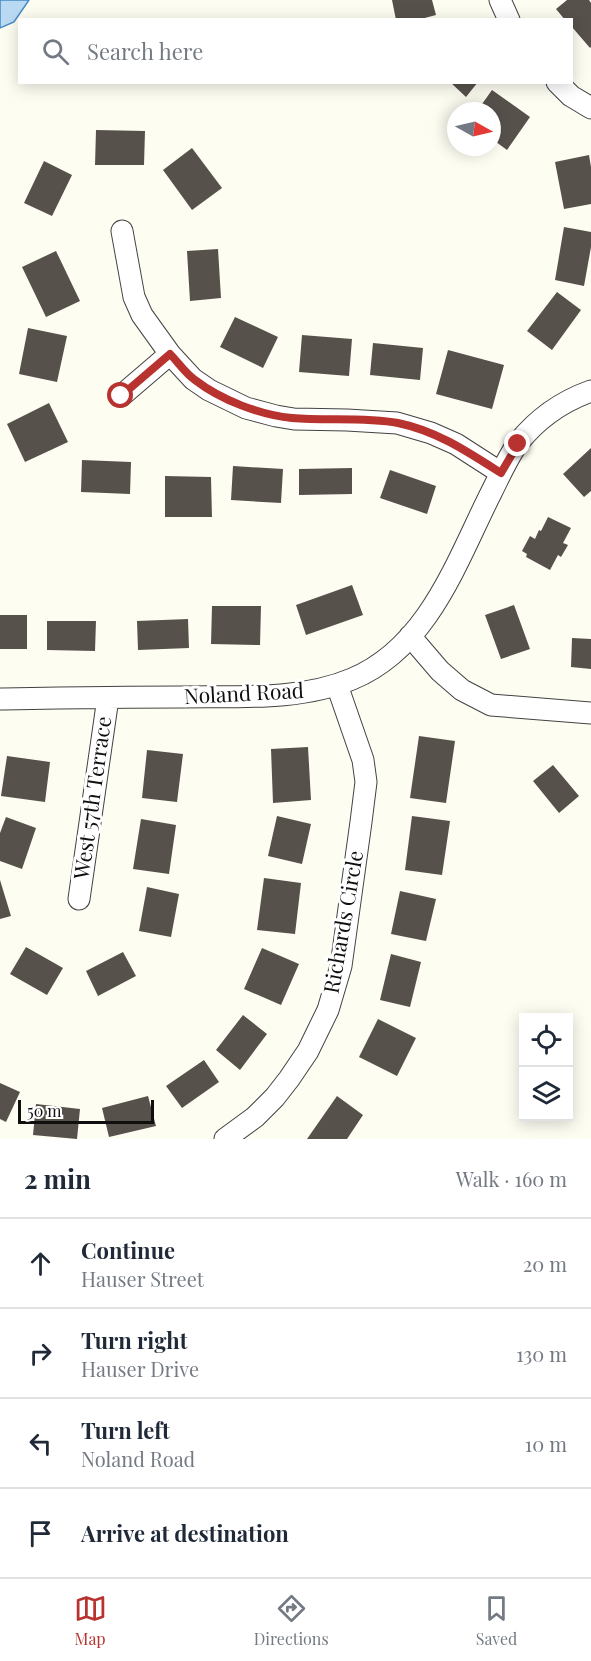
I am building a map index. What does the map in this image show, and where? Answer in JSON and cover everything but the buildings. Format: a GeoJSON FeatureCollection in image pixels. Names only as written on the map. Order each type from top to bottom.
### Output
{"type":"FeatureCollection","features":[{"type":"Feature","properties":{"kind":"street"},"geometry":{"type":"LineString","coordinates":[[500,0],[508,18]]}},
{"type":"Feature","properties":{"kind":"street"},"geometry":{"type":"LineString","coordinates":[[559,84],[571,96],[591,108]]}},
{"type":"Feature","properties":{"kind":"street"},"geometry":{"type":"LineString","coordinates":[[122,231],[134,297],[142,315],[170,354],[193,379],[209,390],[246,408],[276,416],[397,423],[431,433],[456,444],[501,473]]}},
{"type":"Feature","properties":{"kind":"street"},"geometry":{"type":"LineString","coordinates":[[121,396],[170,354]]}},
{"type":"Feature","properties":{"kind":"street","name":"Noland Road"},"geometry":{"type":"LineString","coordinates":[[0,699],[302,694],[354,678],[392,654],[424,622],[445,587],[501,473],[518,444],[555,408],[591,391]]}},
{"type":"Feature","properties":{"kind":"street"},"geometry":{"type":"LineString","coordinates":[[410,636],[440,671],[462,690],[491,705],[591,713]]}},
{"type":"Feature","properties":{"kind":"street","name":"Richards Circle"},"geometry":{"type":"LineString","coordinates":[[234,1136],[275,1096],[308,1051],[328,1010],[341,966],[366,782],[363,760],[337,685]]}},
{"type":"Feature","properties":{"kind":"street","name":"West 57th Terrace"},"geometry":{"type":"LineString","coordinates":[[79,899],[108,698]]}},
{"type":"Feature","properties":{"kind":"water"},"geometry":{"type":"Polygon","coordinates":[[[0,0],[29,0],[14,22],[0,28],[0,0]]]}},
{"type":"Feature","properties":{"kind":"route"},"geometry":{"type":"LineString","coordinates":[[121,396],[170,354],[193,379],[209,390],[246,408],[276,416],[397,423],[431,433],[456,444],[501,473],[518,444]]}}]}
